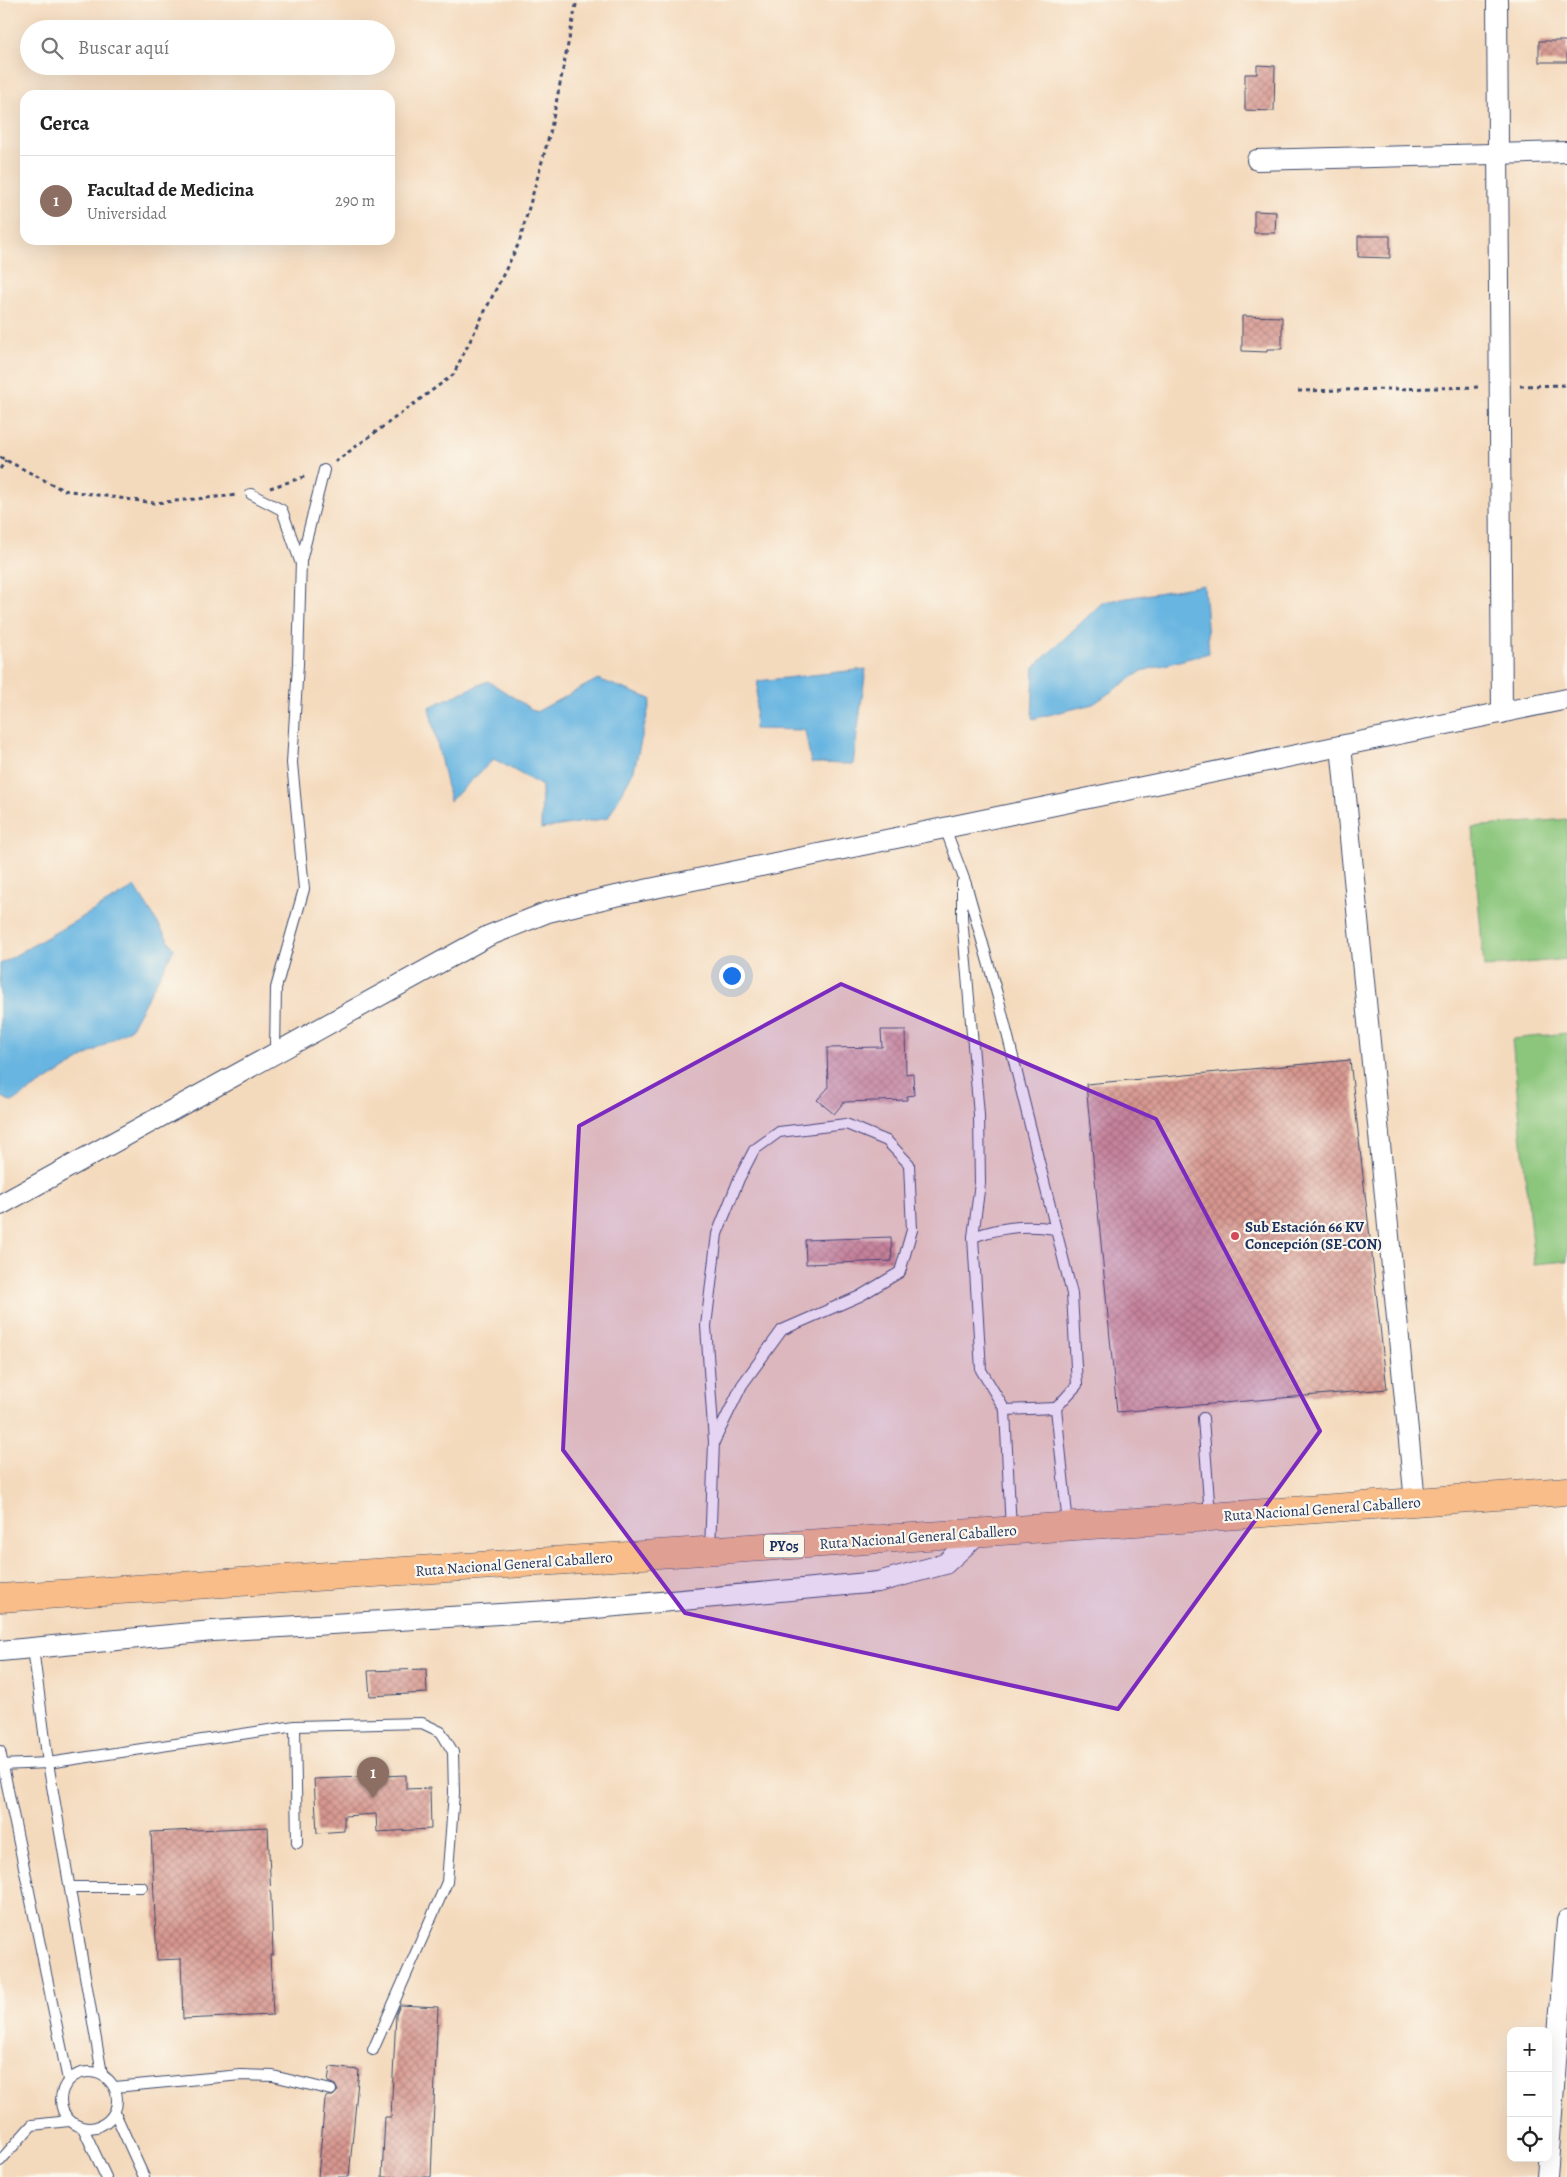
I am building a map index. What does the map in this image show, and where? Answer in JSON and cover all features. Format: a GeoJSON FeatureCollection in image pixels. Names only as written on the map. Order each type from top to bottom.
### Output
{"type":"FeatureCollection","features":[{"type":"Feature","properties":{"kind":"highway","name":"Ruta Nacional General Caballero"},"geometry":{"type":"LineString","coordinates":[[0,1598],[1210,1517],[1567,1491]]}},
{"type":"Feature","properties":{"kind":"street"},"geometry":{"type":"LineString","coordinates":[[1497,0],[1502,712]]}},
{"type":"Feature","properties":{"kind":"street"},"geometry":{"type":"LineString","coordinates":[[1256,160],[1567,152]]}},
{"type":"Feature","properties":{"kind":"street"},"geometry":{"type":"LineString","coordinates":[[0,1204],[488,936],[548,912],[611,897],[1567,699]]}},
{"type":"Feature","properties":{"kind":"street"},"geometry":{"type":"LineString","coordinates":[[1341,746],[1415,1502]]}},
{"type":"Feature","properties":{"kind":"street"},"geometry":{"type":"LineString","coordinates":[[0,1650],[213,1631],[584,1609],[878,1582],[945,1564],[980,1532]]}},
{"type":"Feature","properties":{"kind":"street"},"geometry":{"type":"LineString","coordinates":[[1547,2177],[1567,1920]]}},
{"type":"Feature","properties":{"kind":"lane"},"geometry":{"type":"LineString","coordinates":[[274,1054],[276,988],[304,889],[292,763],[298,664],[300,562],[324,470]]}},
{"type":"Feature","properties":{"kind":"lane"},"geometry":{"type":"LineString","coordinates":[[251,494],[282,510],[300,562]]}},
{"type":"Feature","properties":{"kind":"lane"},"geometry":{"type":"LineString","coordinates":[[945,828],[962,872],[999,1001],[1072,1294],[1077,1386],[1056,1408],[1005,1410]]}},
{"type":"Feature","properties":{"kind":"lane"},"geometry":{"type":"LineString","coordinates":[[962,872],[962,917],[979,1115],[980,1182],[973,1237],[981,1370],[1005,1410],[1011,1530]]}},
{"type":"Feature","properties":{"kind":"lane"},"geometry":{"type":"LineString","coordinates":[[710,1551],[714,1442],[706,1326],[717,1234],[739,1179],[754,1150],[779,1132],[846,1124],[887,1141],[909,1164],[912,1230],[900,1272],[860,1296],[782,1330],[742,1386],[714,1442]]}},
{"type":"Feature","properties":{"kind":"lane"},"geometry":{"type":"LineString","coordinates":[[973,1237],[994,1229],[1035,1226],[1055,1229]]}},
{"type":"Feature","properties":{"kind":"lane"},"geometry":{"type":"LineString","coordinates":[[1056,1408],[1068,1526]]}},
{"type":"Feature","properties":{"kind":"lane"},"geometry":{"type":"LineString","coordinates":[[1203,1418],[1210,1517]]}},
{"type":"Feature","properties":{"kind":"lane"},"geometry":{"type":"LineString","coordinates":[[33,1648],[48,1763],[102,2074]]}},
{"type":"Feature","properties":{"kind":"lane"},"geometry":{"type":"LineString","coordinates":[[1,1765],[48,1763],[295,1726],[422,1723],[441,1732],[453,1752],[454,1793],[447,1882],[373,2050]]}},
{"type":"Feature","properties":{"kind":"lane"},"geometry":{"type":"LineString","coordinates":[[295,1726],[297,1843]]}},
{"type":"Feature","properties":{"kind":"lane"},"geometry":{"type":"LineString","coordinates":[[0,1751],[1,1765],[68,2080]]}},
{"type":"Feature","properties":{"kind":"lane"},"geometry":{"type":"LineString","coordinates":[[71,1887],[142,1887]]}},
{"type":"Feature","properties":{"kind":"lane"},"geometry":{"type":"LineString","coordinates":[[82,2128],[98,2127],[107,2122],[115,2113],[118,2097],[115,2087],[102,2074],[91,2071],[80,2072],[68,2080],[61,2094],[62,2109],[69,2120],[82,2128],[106,2177]]}},
{"type":"Feature","properties":{"kind":"lane"},"geometry":{"type":"LineString","coordinates":[[115,2087],[241,2074],[273,2076],[331,2090]]}},
{"type":"Feature","properties":{"kind":"lane"},"geometry":{"type":"LineString","coordinates":[[115,2113],[144,2177]]}},
{"type":"Feature","properties":{"kind":"lane"},"geometry":{"type":"LineString","coordinates":[[0,2161],[32,2125],[69,2120]]}},
{"type":"Feature","properties":{"kind":"path"},"geometry":{"type":"LineString","coordinates":[[0,456],[63,490],[154,503],[251,494],[324,470],[453,375],[519,243],[550,133],[577,0]]}},
{"type":"Feature","properties":{"kind":"path"},"geometry":{"type":"LineString","coordinates":[[1298,391],[1567,385]]}},
{"type":"Feature","properties":{"kind":"path"},"geometry":{"type":"LineString","coordinates":[[0,469],[6,460]]}},
{"type":"Feature","properties":{"kind":"highlighted area"},"geometry":{"type":"Polygon","coordinates":[[[841,984],[1156,1119],[1320,1431],[1118,1709],[685,1613],[563,1450],[579,1126],[841,984]]]}},
{"type":"Feature","properties":{"kind":"green space"},"geometry":{"type":"Polygon","coordinates":[[[1567,819],[1567,959],[1484,967],[1472,827],[1567,819]]]}},
{"type":"Feature","properties":{"kind":"green space"},"geometry":{"type":"Polygon","coordinates":[[[1567,1033],[1567,1261],[1534,1264],[1512,1039],[1567,1033]]]}},
{"type":"Feature","properties":{"kind":"water"},"geometry":{"type":"Polygon","coordinates":[[[1204,585],[1209,653],[1142,671],[1093,704],[1032,719],[1034,667],[1103,602],[1204,585]]]}},
{"type":"Feature","properties":{"kind":"water"},"geometry":{"type":"Polygon","coordinates":[[[866,669],[853,764],[811,763],[805,730],[754,729],[758,681],[866,669]]]}},
{"type":"Feature","properties":{"kind":"water"},"geometry":{"type":"Polygon","coordinates":[[[598,679],[651,699],[634,770],[608,818],[541,829],[542,786],[494,759],[450,801],[429,707],[488,681],[536,712],[598,679]]]}},
{"type":"Feature","properties":{"kind":"water"},"geometry":{"type":"Polygon","coordinates":[[[135,887],[174,949],[131,1028],[12,1102],[0,1096],[0,964],[135,887]]]}},
{"type":"Feature","properties":{"kind":"building"},"geometry":{"type":"Polygon","coordinates":[[[1539,41],[1567,41],[1567,62],[1539,62],[1539,41]]]}},
{"type":"Feature","properties":{"kind":"building"},"geometry":{"type":"Polygon","coordinates":[[[1257,65],[1275,66],[1274,111],[1245,110],[1245,74],[1257,74],[1257,65]]]}},
{"type":"Feature","properties":{"kind":"building"},"geometry":{"type":"Polygon","coordinates":[[[1254,211],[1276,212],[1275,233],[1254,233],[1254,211]]]}},
{"type":"Feature","properties":{"kind":"building"},"geometry":{"type":"Polygon","coordinates":[[[1358,236],[1390,236],[1390,258],[1358,257],[1358,236]]]}},
{"type":"Feature","properties":{"kind":"building"},"geometry":{"type":"Polygon","coordinates":[[[1242,316],[1282,317],[1282,349],[1267,349],[1267,352],[1242,351],[1242,316]]]}},
{"type":"Feature","properties":{"kind":"building"},"geometry":{"type":"Polygon","coordinates":[[[881,1030],[905,1030],[906,1074],[913,1073],[914,1095],[907,1096],[907,1100],[844,1102],[834,1114],[817,1100],[828,1088],[827,1048],[882,1047],[881,1030]]]}},
{"type":"Feature","properties":{"kind":"building","name":"Sub Estación 66 KV Concepción (SE-CON)"},"geometry":{"type":"Polygon","coordinates":[[[1350,1060],[1387,1389],[1117,1412],[1086,1084],[1350,1060]]]}},
{"type":"Feature","properties":{"kind":"building"},"geometry":{"type":"Polygon","coordinates":[[[891,1237],[892,1261],[806,1264],[805,1240],[891,1237]]]}},
{"type":"Feature","properties":{"kind":"building"},"geometry":{"type":"Polygon","coordinates":[[[426,1669],[427,1693],[370,1696],[368,1671],[426,1669]]]}},
{"type":"Feature","properties":{"kind":"building"},"geometry":{"type":"Polygon","coordinates":[[[406,1775],[406,1789],[430,1788],[431,1829],[377,1832],[376,1814],[344,1816],[344,1831],[317,1833],[314,1779],[406,1775]]]}},
{"type":"Feature","properties":{"kind":"building"},"geometry":{"type":"Polygon","coordinates":[[[268,1827],[273,1955],[270,1955],[273,2015],[183,2019],[181,1959],[157,1960],[151,1832],[268,1827]]]}},
{"type":"Feature","properties":{"kind":"building"},"geometry":{"type":"Polygon","coordinates":[[[400,2005],[438,2007],[431,2177],[382,2177],[385,2117],[391,2117],[396,2015],[400,2005]]]}},
{"type":"Feature","properties":{"kind":"building"},"geometry":{"type":"Polygon","coordinates":[[[330,2067],[359,2070],[349,2177],[318,2177],[325,2099],[327,2096],[333,2096],[338,2091],[335,2085],[328,2082],[330,2067]]]}},
{"type":"Feature","properties":{"kind":"place","name":"Sub Estación 66 KV Concepción (SE-CON)"},"geometry":{"type":"Point","coordinates":[1235,1236]}},
{"type":"Feature","properties":{"kind":"place","name":"Facultad de Medicina"},"geometry":{"type":"Point","coordinates":[373,1798]}}]}
